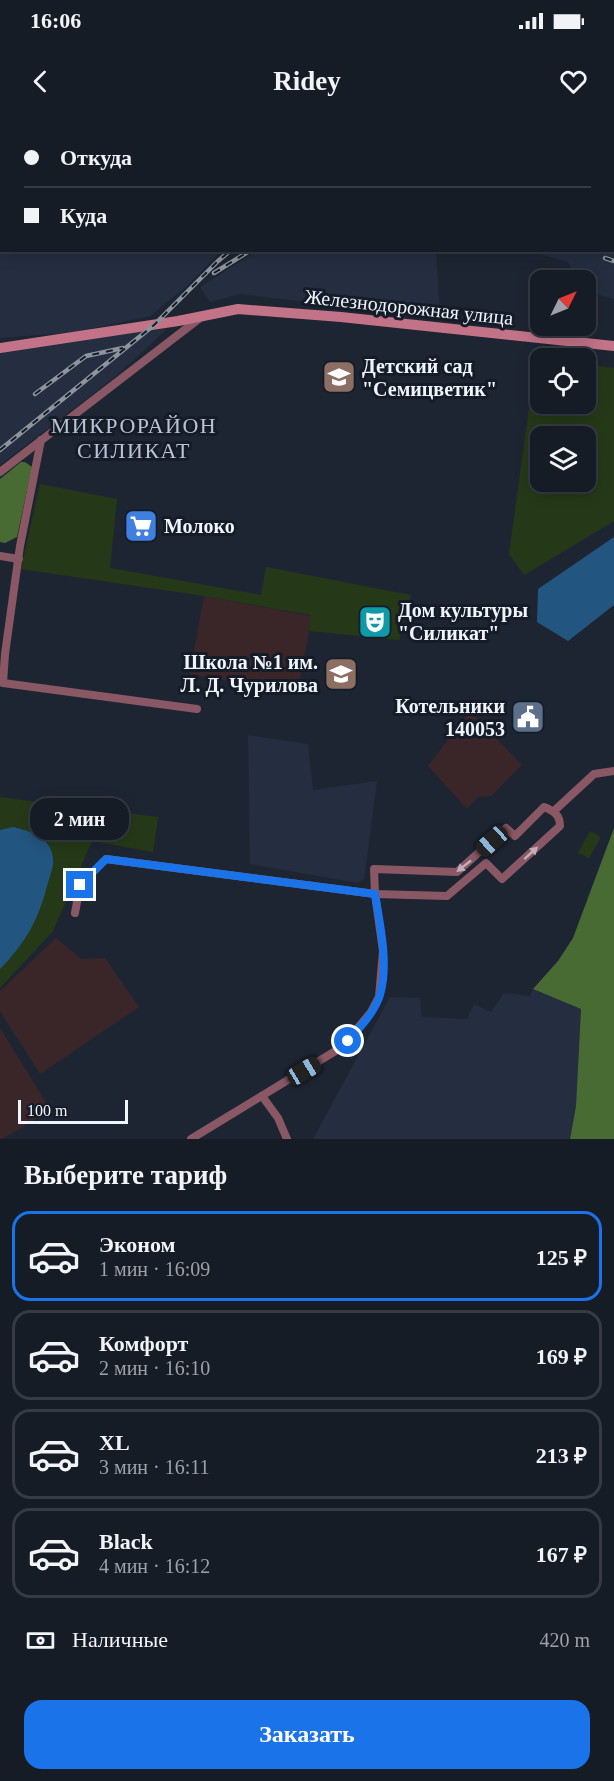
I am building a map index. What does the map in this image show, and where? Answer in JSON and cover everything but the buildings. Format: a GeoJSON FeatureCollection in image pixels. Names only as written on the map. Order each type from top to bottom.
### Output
{"type":"FeatureCollection","features":[{"type":"Feature","properties":{"kind":"street","name":"Железнодорожная улица"},"geometry":{"type":"LineString","coordinates":[[0,348],[201,317],[238,309],[258,309],[614,346]]}},
{"type":"Feature","properties":{"kind":"street"},"geometry":{"type":"LineString","coordinates":[[0,472],[201,317]]}},
{"type":"Feature","properties":{"kind":"street"},"geometry":{"type":"LineString","coordinates":[[42,440],[19,559],[3,683],[197,709]]}},
{"type":"Feature","properties":{"kind":"street"},"geometry":{"type":"LineString","coordinates":[[0,556],[19,559]]}},
{"type":"Feature","properties":{"kind":"street"},"geometry":{"type":"LineString","coordinates":[[554,811],[594,774],[614,771]]}},
{"type":"Feature","properties":{"kind":"street"},"geometry":{"type":"LineString","coordinates":[[75,913],[80,885],[106,859],[375,894],[447,896],[486,863],[502,879],[561,825],[554,811],[544,807],[515,836],[506,828],[457,872],[374,868],[375,894],[383,951],[380,997],[365,1020],[342,1047],[190,1139]]}},
{"type":"Feature","properties":{"kind":"street"},"geometry":{"type":"LineString","coordinates":[[262,1096],[278,1118],[287,1139]]}},
{"type":"Feature","properties":{"kind":"shaded area"},"geometry":{"type":"Polygon","coordinates":[[[0,252],[220,252],[188,285],[150,316],[76,332],[0,338],[0,252]]]}},
{"type":"Feature","properties":{"kind":"shaded area"},"geometry":{"type":"Polygon","coordinates":[[[256,252],[436,252],[440,315],[435,317],[240,294],[210,302],[200,287],[256,252]]]}},
{"type":"Feature","properties":{"kind":"shaded area"},"geometry":{"type":"Polygon","coordinates":[[[533,252],[614,252],[614,299],[596,294],[596,270],[572,270],[568,262],[533,252]]]}},
{"type":"Feature","properties":{"kind":"shaded area"},"geometry":{"type":"Polygon","coordinates":[[[167,329],[115,377],[0,465],[0,351],[167,329]]]}},
{"type":"Feature","properties":{"kind":"shaded area"},"geometry":{"type":"Polygon","coordinates":[[[204,596],[312,616],[297,694],[190,674],[204,596]]]}},
{"type":"Feature","properties":{"kind":"shaded area"},"geometry":{"type":"Polygon","coordinates":[[[470,711],[522,765],[491,796],[478,797],[467,809],[428,766],[470,711]]]}},
{"type":"Feature","properties":{"kind":"shaded area"},"geometry":{"type":"Polygon","coordinates":[[[248,735],[308,744],[313,790],[377,781],[364,879],[358,883],[250,864],[248,735]]]}},
{"type":"Feature","properties":{"kind":"shaded area"},"geometry":{"type":"Polygon","coordinates":[[[56,938],[81,959],[105,958],[139,1007],[40,1074],[0,1011],[0,991],[56,938]]]}},
{"type":"Feature","properties":{"kind":"shaded area"},"geometry":{"type":"Polygon","coordinates":[[[533,989],[581,1009],[576,1106],[570,1139],[313,1139],[390,997],[420,998],[422,1017],[467,1019],[474,1004],[491,1012],[504,993],[530,996],[533,989]]]}},
{"type":"Feature","properties":{"kind":"shaded area"},"geometry":{"type":"Polygon","coordinates":[[[0,1028],[48,1106],[44,1114],[2,1139],[0,1139],[0,1028]]]}},
{"type":"Feature","properties":{"kind":"green space"},"geometry":{"type":"Polygon","coordinates":[[[596,366],[614,368],[614,521],[524,575],[509,554],[530,401],[530,414],[596,414],[596,366]]]}},
{"type":"Feature","properties":{"kind":"green space"},"geometry":{"type":"Polygon","coordinates":[[[21,462],[32,467],[17,537],[5,543],[0,542],[0,479],[21,462]]]}},
{"type":"Feature","properties":{"kind":"green space"},"geometry":{"type":"Polygon","coordinates":[[[40,484],[117,499],[110,568],[261,595],[266,567],[411,595],[399,640],[309,631],[311,615],[204,596],[21,569],[40,484]]]}},
{"type":"Feature","properties":{"kind":"green space"},"geometry":{"type":"Polygon","coordinates":[[[0,797],[158,817],[153,852],[92,841],[53,931],[0,988],[0,797]]]}},
{"type":"Feature","properties":{"kind":"green space"},"geometry":{"type":"Polygon","coordinates":[[[614,828],[614,1139],[570,1139],[576,1106],[581,1009],[533,989],[558,961],[573,938],[614,828]]]}},
{"type":"Feature","properties":{"kind":"green space"},"geometry":{"type":"Polygon","coordinates":[[[590,831],[601,837],[589,858],[578,853],[590,831]]]}},
{"type":"Feature","properties":{"kind":"water"},"geometry":{"type":"Polygon","coordinates":[[[614,537],[614,605],[568,641],[537,622],[538,589],[614,537]]]}},
{"type":"Feature","properties":{"kind":"water"},"geometry":{"type":"Polygon","coordinates":[[[13,827],[33,833],[45,841],[52,852],[53,862],[44,898],[35,920],[16,951],[0,969],[0,830],[13,827]]]}},
{"type":"Feature","properties":{"kind":"railway"},"geometry":{"type":"LineString","coordinates":[[0,450],[154,325],[229,252]]}},
{"type":"Feature","properties":{"kind":"railway"},"geometry":{"type":"LineString","coordinates":[[214,273],[248,252]]}},
{"type":"Feature","properties":{"kind":"railway"},"geometry":{"type":"LineString","coordinates":[[605,258],[614,261]]}},
{"type":"Feature","properties":{"kind":"railway"},"geometry":{"type":"LineString","coordinates":[[35,394],[86,356],[123,348]]}},
{"type":"Feature","properties":{"kind":"place","name":"Детский сад \"Семицветик\""},"geometry":{"type":"Point","coordinates":[339,377]}},
{"type":"Feature","properties":{"kind":"place","name":"Молоко"},"geometry":{"type":"Point","coordinates":[141,526]}},
{"type":"Feature","properties":{"kind":"place","name":"Дом культуры \"Силикат\""},"geometry":{"type":"Point","coordinates":[375,622]}},
{"type":"Feature","properties":{"kind":"place","name":"Школа №1 им. Л. Д. Чурилова"},"geometry":{"type":"Point","coordinates":[341,674]}},
{"type":"Feature","properties":{"kind":"place","name":"Котельники 140053"},"geometry":{"type":"Point","coordinates":[528,717]}},
{"type":"Feature","properties":{"kind":"district","name":"МИКРОРАЙОН СИЛИКАТ"},"geometry":{"type":"Point","coordinates":[134,438]}},
{"type":"Feature","properties":{"kind":"route"},"geometry":{"type":"LineString","coordinates":[[80,885],[106,859],[375,894],[383,951],[380,997],[348,1041]]}}]}
